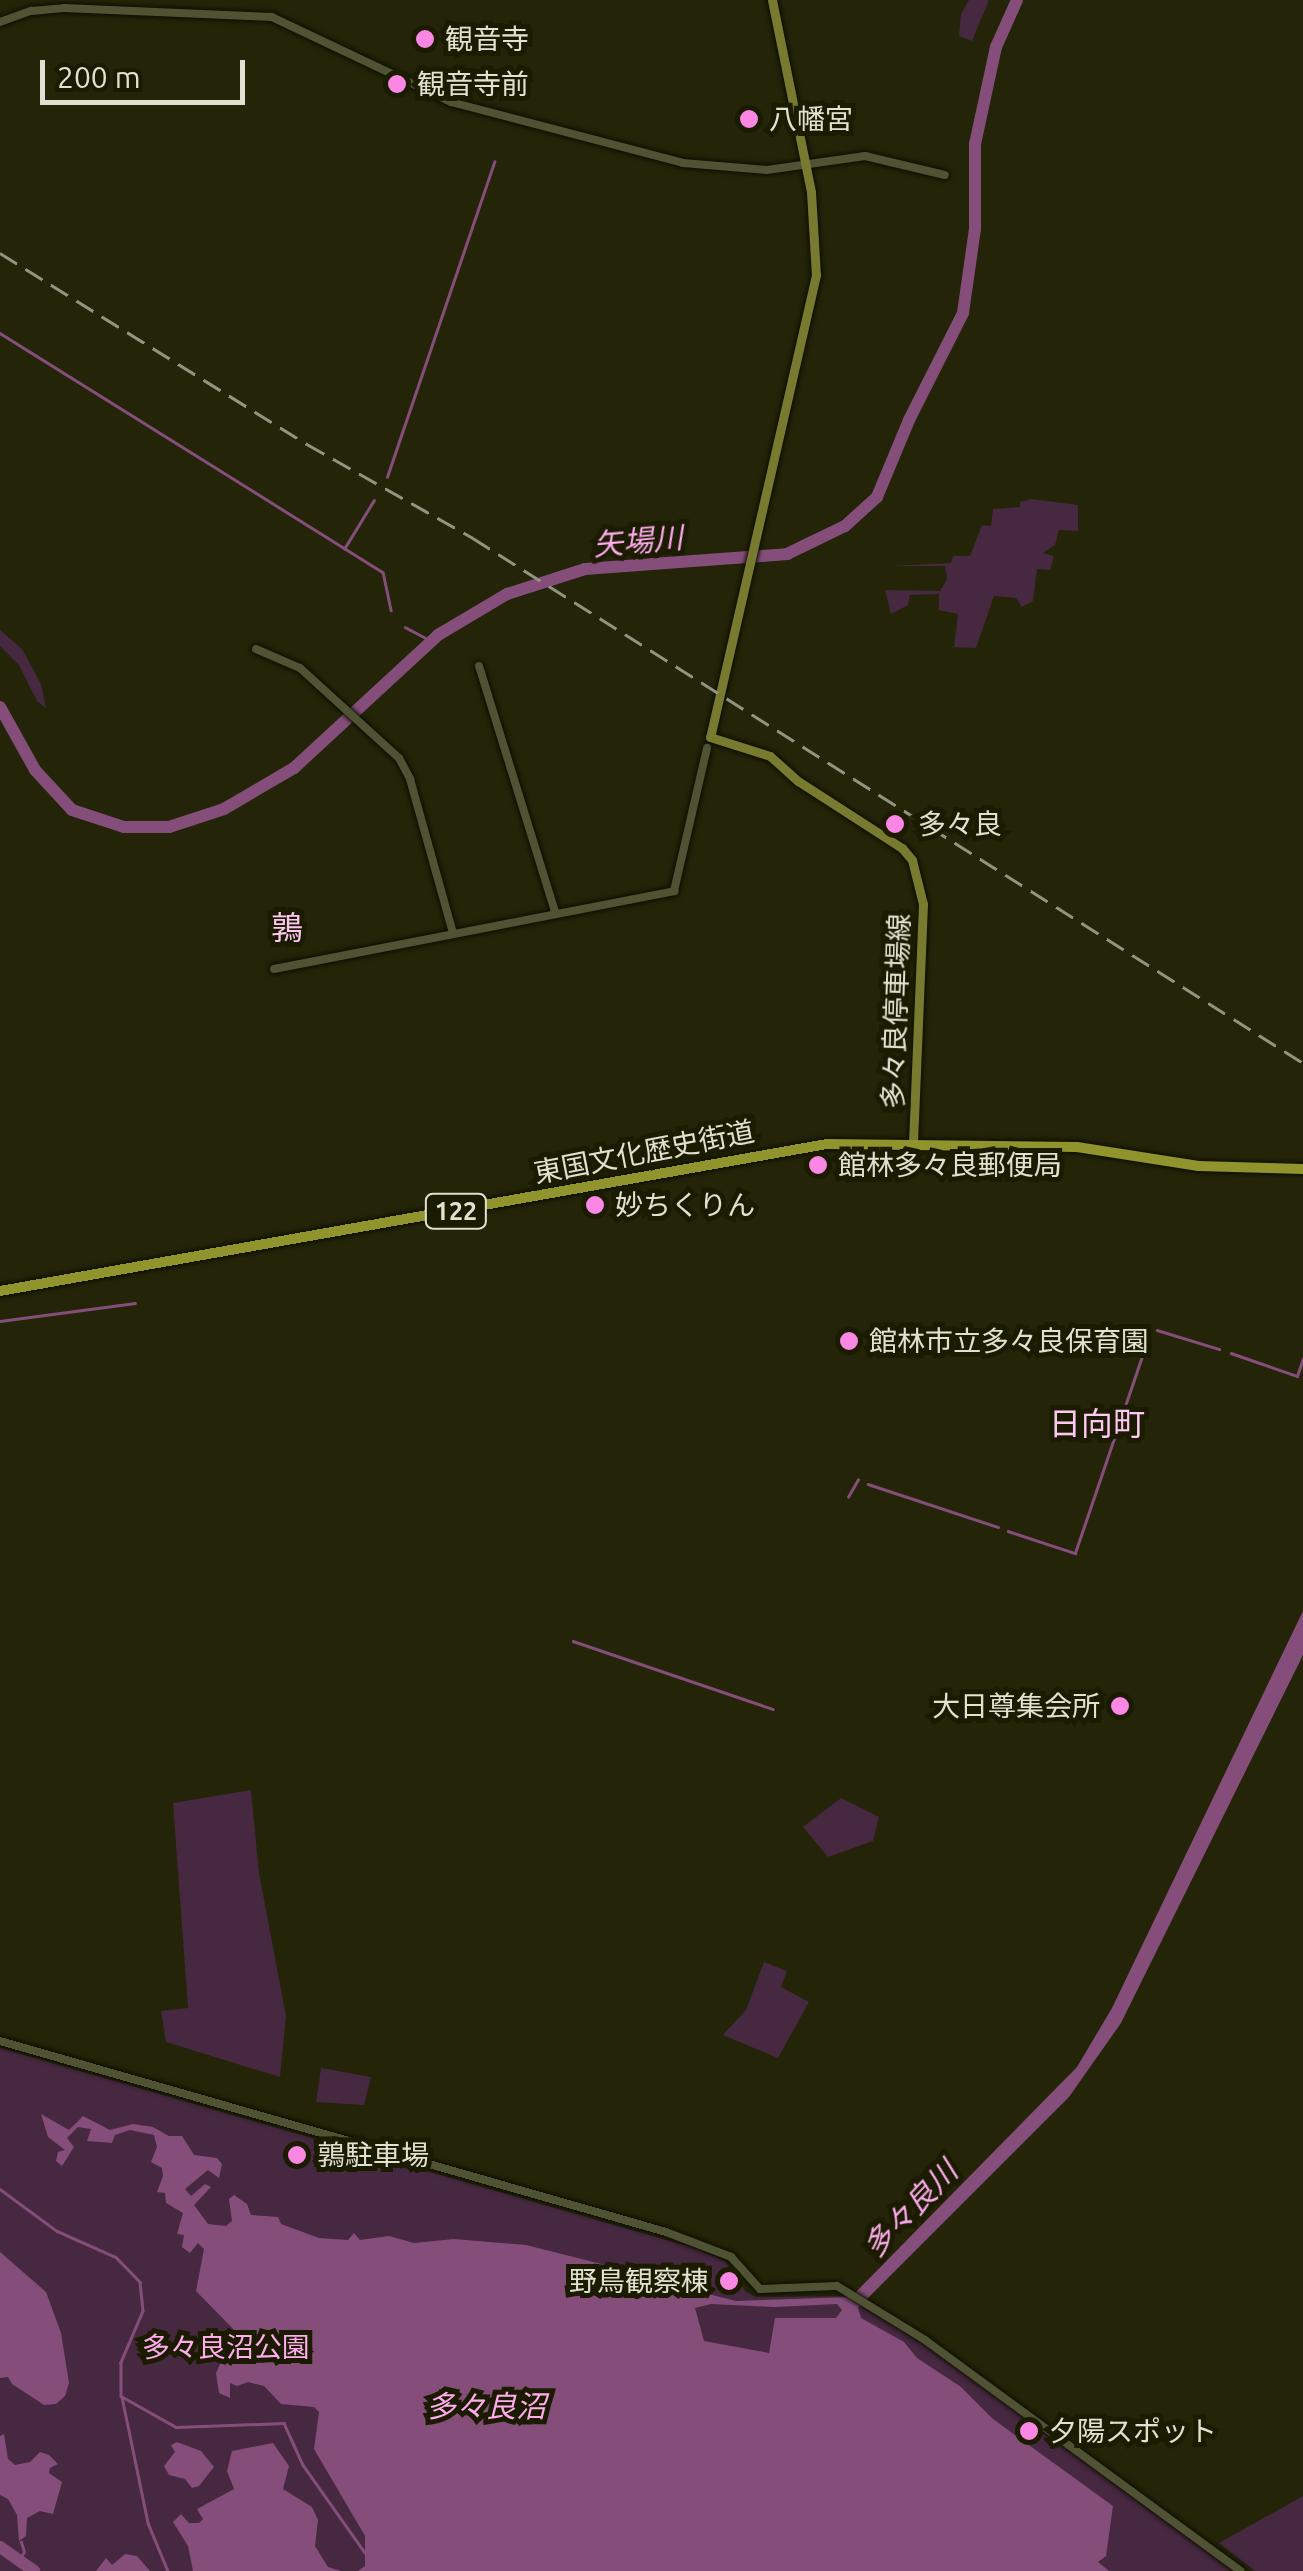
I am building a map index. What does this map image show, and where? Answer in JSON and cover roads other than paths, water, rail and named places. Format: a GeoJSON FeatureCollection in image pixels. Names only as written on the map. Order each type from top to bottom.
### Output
{"type":"FeatureCollection","features":[{"type":"Feature","properties":{"kind":"highway","name":"東国文化歴史街道"},"geometry":{"type":"LineString","coordinates":[[0,1291],[244,1251],[770,1150],[845,1143],[1077,1147],[1199,1166],[1303,1169]]}},
{"type":"Feature","properties":{"kind":"main road"},"geometry":{"type":"LineString","coordinates":[[772,0],[806,165]]}},
{"type":"Feature","properties":{"kind":"main road","name":"多々良停車場線"},"geometry":{"type":"LineString","coordinates":[[806,165],[816,230],[814,294],[742,586],[710,737],[762,752],[908,854],[922,895],[914,1143]]}},
{"type":"Feature","properties":{"kind":"street"},"geometry":{"type":"LineString","coordinates":[[0,22],[31,11],[64,8],[272,17],[300,26],[399,81],[480,111],[702,166],[749,170],[865,156],[945,175]]}},
{"type":"Feature","properties":{"kind":"street"},"geometry":{"type":"LineString","coordinates":[[256,649],[290,662],[399,758],[410,779],[452,933]]}},
{"type":"Feature","properties":{"kind":"street"},"geometry":{"type":"LineString","coordinates":[[478,666],[555,912]]}},
{"type":"Feature","properties":{"kind":"street"},"geometry":{"type":"LineString","coordinates":[[274,969],[674,891],[707,748]]}},
{"type":"Feature","properties":{"kind":"street"},"geometry":{"type":"LineString","coordinates":[[0,2040],[682,2238],[731,2257],[760,2289],[828,2284],[846,2290],[925,2340],[1241,2571]]}},
{"type":"Feature","properties":{"kind":"water","name":"多々良沼"},"geometry":{"type":"Polygon","coordinates":[[[1303,1611],[1303,1655],[1121,2023],[1069,2097],[858,2308],[861,2318],[904,2342],[917,2358],[961,2387],[993,2419],[1113,2506],[1106,2556],[1098,2562],[1109,2571],[358,2571],[365,2566],[365,2536],[314,2449],[319,2412],[314,2407],[281,2404],[264,2386],[248,2382],[237,2386],[230,2383],[230,2398],[219,2393],[216,2373],[221,2362],[227,2363],[235,2353],[240,2336],[196,2291],[204,2249],[198,2243],[190,2253],[182,2247],[184,2235],[177,2234],[183,2213],[166,2203],[165,2193],[157,2192],[163,2176],[162,2168],[151,2162],[157,2147],[154,2135],[130,2130],[115,2135],[112,2143],[87,2141],[91,2129],[78,2127],[67,2138],[74,2147],[62,2166],[56,2161],[58,2152],[65,2150],[48,2137],[41,2114],[69,2130],[83,2116],[110,2130],[133,2124],[153,2127],[169,2136],[182,2136],[194,2155],[217,2158],[222,2164],[219,2178],[208,2170],[185,2189],[191,2196],[205,2184],[211,2187],[194,2205],[208,2224],[226,2226],[232,2221],[229,2199],[234,2195],[247,2204],[251,2215],[278,2217],[281,2224],[319,2238],[348,2240],[354,2233],[360,2240],[389,2236],[414,2243],[454,2239],[526,2245],[645,2275],[650,2272],[660,2282],[736,2301],[851,2297],[1077,2067],[1112,2008],[1303,1611]],[[711,2304],[695,2308],[704,2341],[769,2353],[775,2318],[836,2318],[842,2310],[837,2304],[711,2304]]]}},
{"type":"Feature","properties":{"kind":"water"},"geometry":{"type":"Polygon","coordinates":[[[0,2252],[46,2292],[61,2333],[69,2383],[65,2396],[56,2404],[44,2405],[12,2384],[8,2377],[0,2378],[0,2252]]]}},
{"type":"Feature","properties":{"kind":"water"},"geometry":{"type":"Polygon","coordinates":[[[4,2434],[8,2459],[15,2465],[30,2462],[40,2452],[49,2455],[58,2464],[49,2473],[62,2482],[53,2514],[40,2511],[27,2518],[26,2536],[19,2541],[17,2515],[8,2499],[0,2495],[0,2436],[4,2434]]]}},
{"type":"Feature","properties":{"kind":"water"},"geometry":{"type":"Polygon","coordinates":[[[177,2442],[201,2451],[214,2467],[199,2486],[192,2488],[185,2479],[169,2475],[164,2466],[175,2452],[171,2445],[177,2442]]]}},
{"type":"Feature","properties":{"kind":"water"},"geometry":{"type":"Polygon","coordinates":[[[273,2443],[289,2466],[283,2489],[312,2507],[318,2520],[315,2546],[328,2567],[341,2571],[193,2571],[188,2546],[173,2522],[181,2514],[189,2523],[199,2523],[203,2519],[197,2509],[234,2489],[227,2471],[232,2451],[273,2443]]]}},
{"type":"Feature","properties":{"kind":"water"},"geometry":{"type":"Polygon","coordinates":[[[125,2554],[137,2556],[150,2571],[96,2571],[106,2558],[112,2565],[125,2554]]]}},
{"type":"Feature","properties":{"kind":"waterway","name":"矢場川"},"geometry":{"type":"LineString","coordinates":[[0,707],[35,770],[72,810],[124,827],[169,827],[224,809],[294,768],[438,635],[507,594],[585,569],[787,554],[845,526],[877,497],[909,420],[963,313],[975,229],[975,144],[996,47],[1017,0]]}},
{"type":"Feature","properties":{"kind":"waterway"},"geometry":{"type":"LineString","coordinates":[[387,477],[494,162]]}},
{"type":"Feature","properties":{"kind":"waterway"},"geometry":{"type":"LineString","coordinates":[[0,333],[383,572],[391,610]]}},
{"type":"Feature","properties":{"kind":"waterway"},"geometry":{"type":"LineString","coordinates":[[344,549],[374,500]]}},
{"type":"Feature","properties":{"kind":"waterway"},"geometry":{"type":"LineString","coordinates":[[405,627],[431,641]]}},
{"type":"Feature","properties":{"kind":"waterway"},"geometry":{"type":"LineString","coordinates":[[0,1321],[135,1303]]}},
{"type":"Feature","properties":{"kind":"waterway"},"geometry":{"type":"LineString","coordinates":[[1157,1330],[1219,1349]]}},
{"type":"Feature","properties":{"kind":"waterway"},"geometry":{"type":"LineString","coordinates":[[1008,1531],[1075,1553],[1148,1338]]}},
{"type":"Feature","properties":{"kind":"waterway"},"geometry":{"type":"LineString","coordinates":[[1231,1353],[1297,1376],[1303,1359]]}},
{"type":"Feature","properties":{"kind":"waterway"},"geometry":{"type":"LineString","coordinates":[[848,1497],[858,1480]]}},
{"type":"Feature","properties":{"kind":"waterway"},"geometry":{"type":"LineString","coordinates":[[868,1484],[998,1527]]}},
{"type":"Feature","properties":{"kind":"waterway"},"geometry":{"type":"LineString","coordinates":[[573,1641],[773,1709]]}},
{"type":"Feature","properties":{"kind":"waterway","name":"多々良川"},"geometry":{"type":"LineString","coordinates":[[0,2189],[57,2231],[116,2257],[140,2282],[143,2311],[121,2362],[121,2396],[176,2427],[284,2423],[303,2465],[366,2554]]}},
{"type":"Feature","properties":{"kind":"waterway"},"geometry":{"type":"LineString","coordinates":[[122,2397],[148,2523],[168,2571]]}},
{"type":"Feature","properties":{"kind":"waterway"},"geometry":{"type":"LineString","coordinates":[[19,2560],[24,2552],[21,2542]]}},
{"type":"Feature","properties":{"kind":"waterway"},"geometry":{"type":"LineString","coordinates":[[0,2547],[34,2571]]}},
{"type":"Feature","properties":{"kind":"railway"},"geometry":{"type":"LineString","coordinates":[[0,253],[307,444],[473,538],[1303,1063]]}},
{"type":"Feature","properties":{"kind":"place","name":"観音寺"},"geometry":{"type":"Point","coordinates":[425,39]}},
{"type":"Feature","properties":{"kind":"place","name":"観音寺前"},"geometry":{"type":"Point","coordinates":[397,84]}},
{"type":"Feature","properties":{"kind":"place","name":"八幡宮"},"geometry":{"type":"Point","coordinates":[749,119]}},
{"type":"Feature","properties":{"kind":"place","name":"多々良"},"geometry":{"type":"Point","coordinates":[895,824]}},
{"type":"Feature","properties":{"kind":"place","name":"館林多々良郵便局"},"geometry":{"type":"Point","coordinates":[818,1165]}},
{"type":"Feature","properties":{"kind":"place","name":"妙ちくりん"},"geometry":{"type":"Point","coordinates":[595,1205]}},
{"type":"Feature","properties":{"kind":"place","name":"館林市立多々良保育園"},"geometry":{"type":"Point","coordinates":[849,1341]}},
{"type":"Feature","properties":{"kind":"place","name":"大日尊集会所"},"geometry":{"type":"Point","coordinates":[1120,1706]}},
{"type":"Feature","properties":{"kind":"place","name":"鶉駐車場"},"geometry":{"type":"Point","coordinates":[297,2155]}},
{"type":"Feature","properties":{"kind":"place","name":"野鳥観察棟"},"geometry":{"type":"Point","coordinates":[729,2281]}},
{"type":"Feature","properties":{"kind":"place","name":"夕陽スポット"},"geometry":{"type":"Point","coordinates":[1029,2431]}},
{"type":"Feature","properties":{"kind":"district","name":"鶉"},"geometry":{"type":"Point","coordinates":[287,927]}},
{"type":"Feature","properties":{"kind":"district","name":"日向町"},"geometry":{"type":"Point","coordinates":[1097,1423]}},
{"type":"Feature","properties":{"kind":"park label","name":"多々良沼公園"},"geometry":{"type":"Point","coordinates":[226,2347]}}]}
